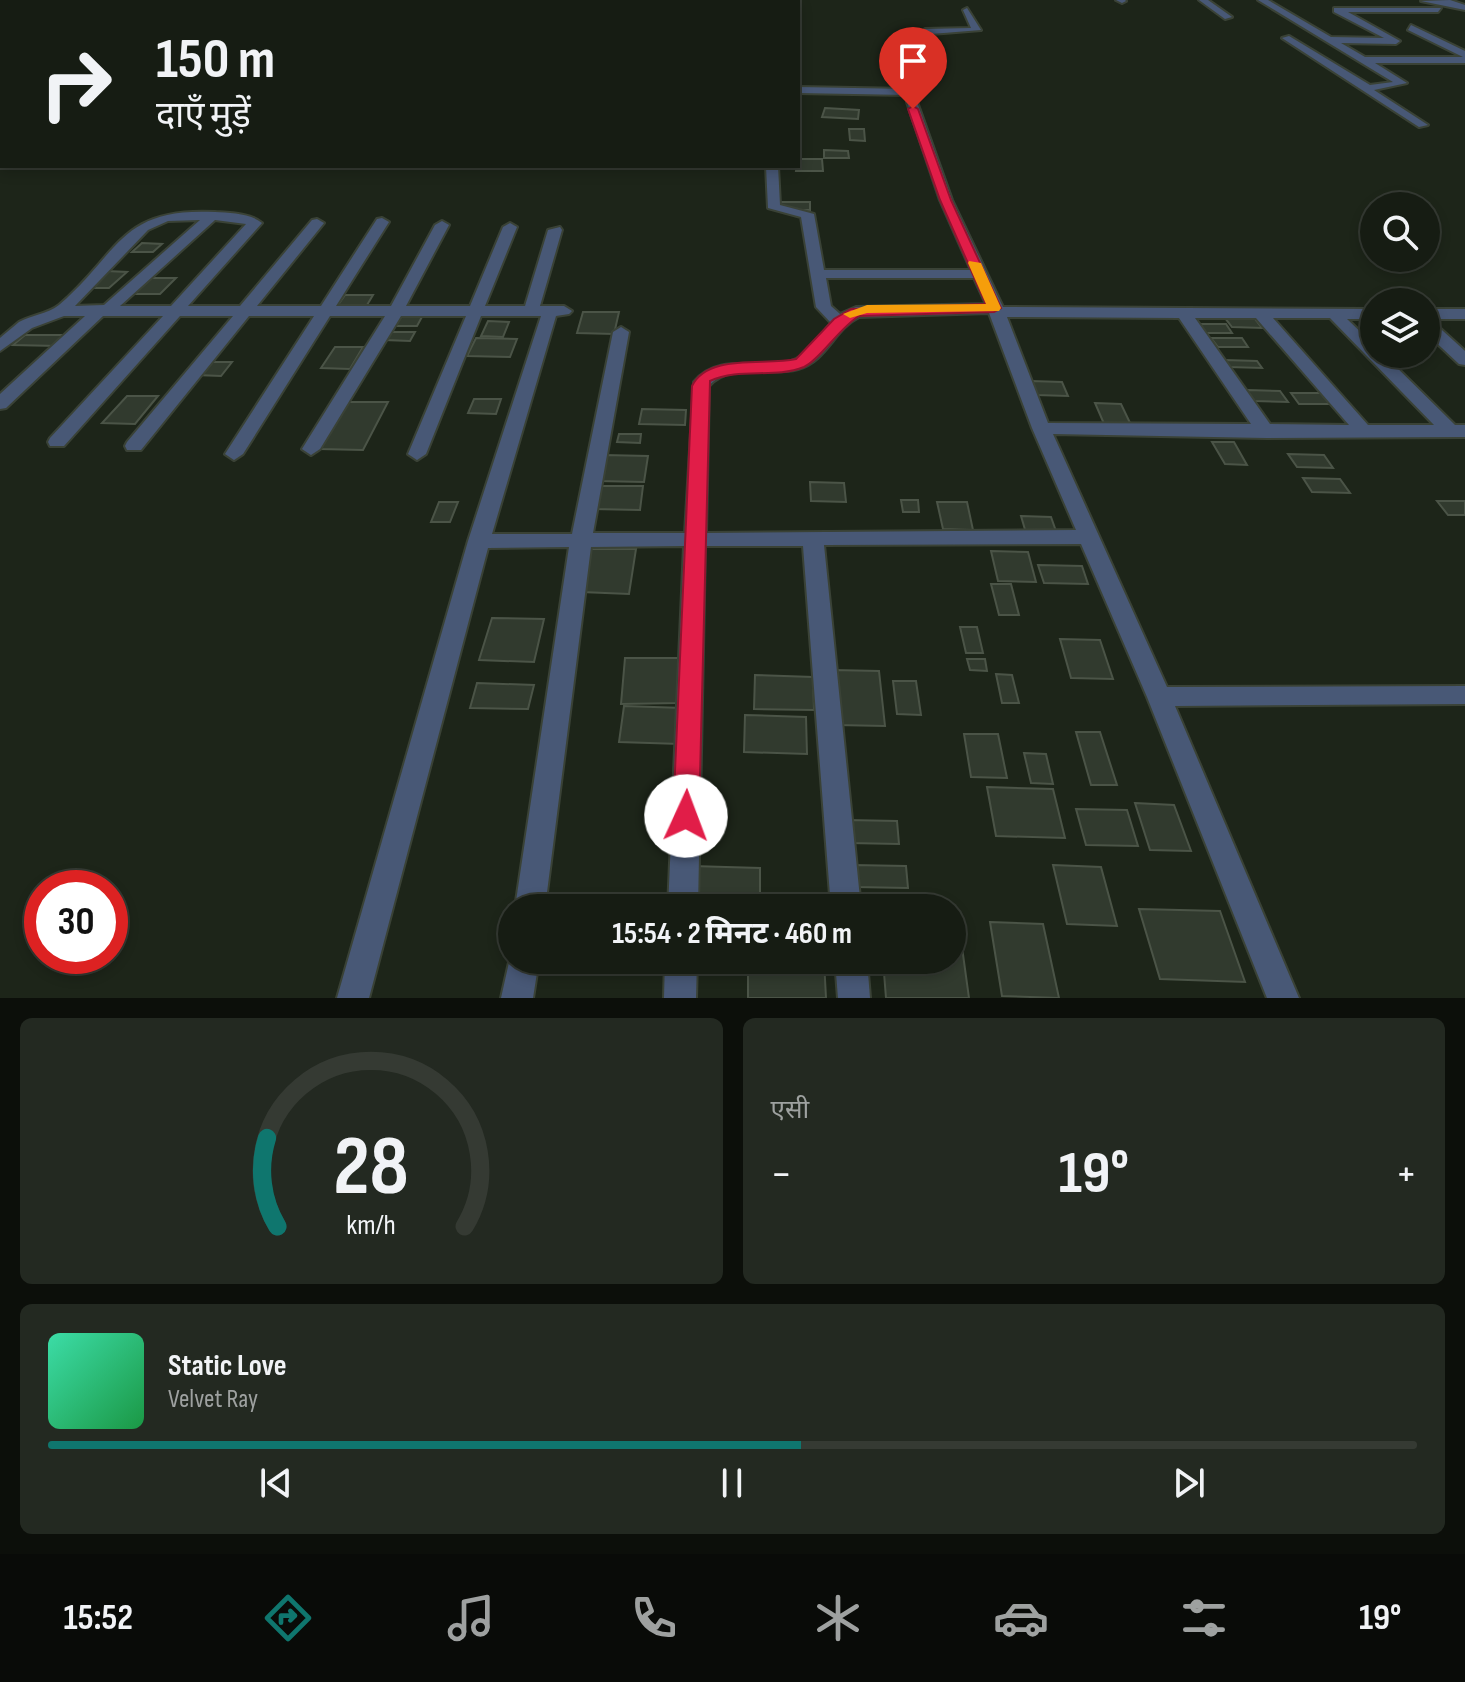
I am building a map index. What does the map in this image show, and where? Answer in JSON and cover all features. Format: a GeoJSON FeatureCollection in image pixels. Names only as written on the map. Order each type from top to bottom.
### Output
{"type":"FeatureCollection","features":[{"type":"Feature","properties":{"kind":"street"},"geometry":{"type":"LineString","coordinates":[[1203,0],[1228,17]]}},
{"type":"Feature","properties":{"kind":"street"},"geometry":{"type":"LineString","coordinates":[[1262,0],[1402,83],[1367,88]]}},
{"type":"Feature","properties":{"kind":"street"},"geometry":{"type":"LineString","coordinates":[[1361,0],[1444,1],[1465,8]]}},
{"type":"Feature","properties":{"kind":"street"},"geometry":{"type":"LineString","coordinates":[[967,10],[977,30],[928,31],[912,92],[919,128],[1041,428],[1159,697],[1283,998]]}},
{"type":"Feature","properties":{"kind":"street"},"geometry":{"type":"LineString","coordinates":[[1327,40],[1396,41],[1337,10],[1438,10]]}},
{"type":"Feature","properties":{"kind":"street"},"geometry":{"type":"LineString","coordinates":[[1411,28],[1465,58]]}},
{"type":"Feature","properties":{"kind":"street"},"geometry":{"type":"LineString","coordinates":[[1286,38],[1423,125]]}},
{"type":"Feature","properties":{"kind":"street"},"geometry":{"type":"LineString","coordinates":[[1362,60],[1465,58]]}},
{"type":"Feature","properties":{"kind":"street"},"geometry":{"type":"LineString","coordinates":[[800,90],[912,92]]}},
{"type":"Feature","properties":{"kind":"street"},"geometry":{"type":"LineString","coordinates":[[772,168],[774,208],[807,214],[824,307],[839,322]]}},
{"type":"Feature","properties":{"kind":"street"},"geometry":{"type":"LineString","coordinates":[[57,442],[255,223],[244,218],[173,216],[151,223],[138,231],[62,311]]}},
{"type":"Feature","properties":{"kind":"street"},"geometry":{"type":"LineString","coordinates":[[0,404],[211,217]]}},
{"type":"Feature","properties":{"kind":"street"},"geometry":{"type":"LineString","coordinates":[[234,454],[322,311],[382,222]]}},
{"type":"Feature","properties":{"kind":"street"},"geometry":{"type":"LineString","coordinates":[[134,446],[317,223]]}},
{"type":"Feature","properties":{"kind":"street"},"geometry":{"type":"LineString","coordinates":[[311,449],[396,311],[442,225]]}},
{"type":"Feature","properties":{"kind":"street"},"geometry":{"type":"LineString","coordinates":[[417,454],[510,227]]}},
{"type":"Feature","properties":{"kind":"street"},"geometry":{"type":"LineString","coordinates":[[353,998],[479,541],[548,311],[555,230]]}},
{"type":"Feature","properties":{"kind":"street"},"geometry":{"type":"LineString","coordinates":[[818,274],[979,274]]}},
{"type":"Feature","properties":{"kind":"street"},"geometry":{"type":"LineString","coordinates":[[683,894],[700,386],[704,378],[722,370],[801,363],[846,315],[867,309],[1360,314]]}},
{"type":"Feature","properties":{"kind":"street"},"geometry":{"type":"LineString","coordinates":[[0,346],[26,325],[62,311],[548,311]]}},
{"type":"Feature","properties":{"kind":"street"},"geometry":{"type":"LineString","coordinates":[[1183,312],[1266,432]]}},
{"type":"Feature","properties":{"kind":"street"},"geometry":{"type":"LineString","coordinates":[[1260,313],[1364,431]]}},
{"type":"Feature","properties":{"kind":"street"},"geometry":{"type":"LineString","coordinates":[[1334,314],[1457,431]]}},
{"type":"Feature","properties":{"kind":"street"},"geometry":{"type":"LineString","coordinates":[[1440,314],[1465,314]]}},
{"type":"Feature","properties":{"kind":"street"},"geometry":{"type":"LineString","coordinates":[[532,894],[581,540],[621,332]]}},
{"type":"Feature","properties":{"kind":"street"},"geometry":{"type":"LineString","coordinates":[[1440,337],[1465,360]]}},
{"type":"Feature","properties":{"kind":"street"},"geometry":{"type":"LineString","coordinates":[[1041,428],[1457,431]]}},
{"type":"Feature","properties":{"kind":"street"},"geometry":{"type":"LineString","coordinates":[[479,541],[1087,537]]}},
{"type":"Feature","properties":{"kind":"street"},"geometry":{"type":"LineString","coordinates":[[813,539],[845,894]]}},
{"type":"Feature","properties":{"kind":"street"},"geometry":{"type":"LineString","coordinates":[[1159,697],[1465,695]]}},
{"type":"Feature","properties":{"kind":"street"},"geometry":{"type":"LineString","coordinates":[[517,998],[521,974]]}},
{"type":"Feature","properties":{"kind":"street"},"geometry":{"type":"LineString","coordinates":[[680,998],[681,974]]}},
{"type":"Feature","properties":{"kind":"street"},"geometry":{"type":"LineString","coordinates":[[852,974],[854,998]]}},
{"type":"Feature","properties":{"kind":"building"},"geometry":{"type":"Polygon","coordinates":[[[825,108],[859,110],[858,119],[822,117],[825,108]]]}},
{"type":"Feature","properties":{"kind":"building"},"geometry":{"type":"Polygon","coordinates":[[[849,129],[864,129],[865,141],[850,140],[849,129]]]}},
{"type":"Feature","properties":{"kind":"building"},"geometry":{"type":"Polygon","coordinates":[[[824,150],[848,151],[849,158],[824,158],[824,150]]]}},
{"type":"Feature","properties":{"kind":"building"},"geometry":{"type":"Polygon","coordinates":[[[800,159],[822,159],[823,171],[796,171],[800,168],[800,159]]]}},
{"type":"Feature","properties":{"kind":"building"},"geometry":{"type":"Polygon","coordinates":[[[779,202],[810,202],[810,210],[779,210],[779,202]]]}},
{"type":"Feature","properties":{"kind":"building"},"geometry":{"type":"Polygon","coordinates":[[[142,243],[162,244],[153,252],[132,252],[142,243]]]}},
{"type":"Feature","properties":{"kind":"building"},"geometry":{"type":"Polygon","coordinates":[[[106,271],[127,272],[109,288],[88,288],[106,271]]]}},
{"type":"Feature","properties":{"kind":"building"},"geometry":{"type":"Polygon","coordinates":[[[147,278],[176,278],[160,294],[131,294],[147,278]]]}},
{"type":"Feature","properties":{"kind":"building"},"geometry":{"type":"Polygon","coordinates":[[[345,295],[373,295],[367,305],[338,305],[345,295]]]}},
{"type":"Feature","properties":{"kind":"building"},"geometry":{"type":"Polygon","coordinates":[[[583,312],[619,312],[614,334],[577,333],[583,312]]]}},
{"type":"Feature","properties":{"kind":"building"},"geometry":{"type":"Polygon","coordinates":[[[398,315],[423,315],[417,326],[391,326],[398,315]]]}},
{"type":"Feature","properties":{"kind":"building"},"geometry":{"type":"Polygon","coordinates":[[[1225,318],[1255,319],[1262,328],[1232,327],[1225,318]]]}},
{"type":"Feature","properties":{"kind":"building"},"geometry":{"type":"Polygon","coordinates":[[[488,321],[509,322],[503,337],[481,336],[488,321]]]}},
{"type":"Feature","properties":{"kind":"building"},"geometry":{"type":"Polygon","coordinates":[[[1196,324],[1226,324],[1232,333],[1202,333],[1196,324]]]}},
{"type":"Feature","properties":{"kind":"building"},"geometry":{"type":"Polygon","coordinates":[[[390,332],[415,332],[410,341],[385,340],[390,332]]]}},
{"type":"Feature","properties":{"kind":"building"},"geometry":{"type":"Polygon","coordinates":[[[25,335],[69,335],[58,346],[13,345],[25,335]]]}},
{"type":"Feature","properties":{"kind":"building"},"geometry":{"type":"Polygon","coordinates":[[[476,338],[517,339],[510,357],[467,356],[476,338]]]}},
{"type":"Feature","properties":{"kind":"building"},"geometry":{"type":"Polygon","coordinates":[[[1211,338],[1242,338],[1248,347],[1218,347],[1211,338]]]}},
{"type":"Feature","properties":{"kind":"building"},"geometry":{"type":"Polygon","coordinates":[[[335,347],[363,347],[350,369],[321,368],[335,347]]]}},
{"type":"Feature","properties":{"kind":"building"},"geometry":{"type":"Polygon","coordinates":[[[1224,360],[1257,361],[1262,368],[1228,367],[1224,360]]]}},
{"type":"Feature","properties":{"kind":"building"},"geometry":{"type":"Polygon","coordinates":[[[209,362],[232,362],[221,376],[197,375],[209,362]]]}},
{"type":"Feature","properties":{"kind":"building"},"geometry":{"type":"Polygon","coordinates":[[[1031,381],[1062,382],[1068,396],[1036,395],[1031,381]]]}},
{"type":"Feature","properties":{"kind":"building"},"geometry":{"type":"Polygon","coordinates":[[[1247,390],[1280,391],[1288,402],[1254,401],[1247,390]]]}},
{"type":"Feature","properties":{"kind":"building"},"geometry":{"type":"Polygon","coordinates":[[[1291,393],[1324,393],[1332,404],[1299,404],[1291,393]]]}},
{"type":"Feature","properties":{"kind":"building"},"geometry":{"type":"Polygon","coordinates":[[[127,396],[158,396],[135,424],[102,423],[127,396]]]}},
{"type":"Feature","properties":{"kind":"building"},"geometry":{"type":"Polygon","coordinates":[[[474,399],[501,399],[496,414],[468,413],[474,399]]]}},
{"type":"Feature","properties":{"kind":"building"},"geometry":{"type":"Polygon","coordinates":[[[349,402],[388,402],[363,450],[320,449],[349,402]]]}},
{"type":"Feature","properties":{"kind":"building"},"geometry":{"type":"Polygon","coordinates":[[[1095,403],[1121,404],[1132,427],[1105,426],[1095,403]]]}},
{"type":"Feature","properties":{"kind":"building"},"geometry":{"type":"Polygon","coordinates":[[[642,409],[686,410],[685,425],[639,424],[642,409]]]}},
{"type":"Feature","properties":{"kind":"building"},"geometry":{"type":"Polygon","coordinates":[[[619,434],[641,434],[640,443],[617,442],[619,434]]]}},
{"type":"Feature","properties":{"kind":"building"},"geometry":{"type":"Polygon","coordinates":[[[1212,442],[1234,442],[1247,465],[1225,464],[1212,442]]]}},
{"type":"Feature","properties":{"kind":"building"},"geometry":{"type":"Polygon","coordinates":[[[1288,454],[1324,455],[1333,468],[1297,467],[1288,454]]]}},
{"type":"Feature","properties":{"kind":"building"},"geometry":{"type":"Polygon","coordinates":[[[604,455],[648,456],[644,482],[598,481],[604,455]]]}},
{"type":"Feature","properties":{"kind":"building"},"geometry":{"type":"Polygon","coordinates":[[[1303,478],[1340,479],[1350,493],[1312,492],[1303,478]]]}},
{"type":"Feature","properties":{"kind":"building"},"geometry":{"type":"Polygon","coordinates":[[[810,482],[844,483],[846,502],[811,501],[810,482]]]}},
{"type":"Feature","properties":{"kind":"building"},"geometry":{"type":"Polygon","coordinates":[[[598,486],[643,486],[640,510],[593,509],[598,486]]]}},
{"type":"Feature","properties":{"kind":"building"},"geometry":{"type":"Polygon","coordinates":[[[901,500],[918,500],[919,512],[903,512],[901,500]]]}},
{"type":"Feature","properties":{"kind":"building"},"geometry":{"type":"Polygon","coordinates":[[[1437,501],[1465,501],[1465,515],[1448,515],[1437,501]]]}},
{"type":"Feature","properties":{"kind":"building"},"geometry":{"type":"Polygon","coordinates":[[[439,502],[458,502],[450,522],[431,522],[439,502]]]}},
{"type":"Feature","properties":{"kind":"building"},"geometry":{"type":"Polygon","coordinates":[[[937,502],[967,502],[973,530],[943,529],[937,502]]]}},
{"type":"Feature","properties":{"kind":"building"},"geometry":{"type":"Polygon","coordinates":[[[1021,516],[1051,517],[1057,534],[1026,533],[1021,516]]]}},
{"type":"Feature","properties":{"kind":"building"},"geometry":{"type":"Polygon","coordinates":[[[591,549],[636,549],[629,594],[582,592],[591,549]]]}},
{"type":"Feature","properties":{"kind":"building"},"geometry":{"type":"Polygon","coordinates":[[[991,551],[1028,552],[1036,582],[998,581],[991,551]]]}},
{"type":"Feature","properties":{"kind":"building"},"geometry":{"type":"Polygon","coordinates":[[[1038,565],[1082,566],[1088,584],[1044,583],[1038,565]]]}},
{"type":"Feature","properties":{"kind":"building"},"geometry":{"type":"Polygon","coordinates":[[[991,584],[1011,584],[1019,615],[999,615],[991,584]]]}},
{"type":"Feature","properties":{"kind":"building"},"geometry":{"type":"Polygon","coordinates":[[[492,618],[544,619],[534,662],[479,660],[492,618]]]}},
{"type":"Feature","properties":{"kind":"building"},"geometry":{"type":"Polygon","coordinates":[[[960,627],[977,627],[983,653],[966,653],[960,627]]]}},
{"type":"Feature","properties":{"kind":"building"},"geometry":{"type":"Polygon","coordinates":[[[1060,639],[1100,640],[1113,679],[1071,678],[1060,639]]]}},
{"type":"Feature","properties":{"kind":"building"},"geometry":{"type":"Polygon","coordinates":[[[625,658],[679,658],[678,703],[621,704],[625,658]]]}},
{"type":"Feature","properties":{"kind":"building"},"geometry":{"type":"Polygon","coordinates":[[[967,659],[985,659],[987,671],[970,670],[967,659]]]}},
{"type":"Feature","properties":{"kind":"building"},"geometry":{"type":"Polygon","coordinates":[[[833,670],[879,671],[885,726],[836,725],[833,670]]]}},
{"type":"Feature","properties":{"kind":"building"},"geometry":{"type":"Polygon","coordinates":[[[996,674],[1012,675],[1019,703],[1002,703],[996,674]]]}},
{"type":"Feature","properties":{"kind":"building"},"geometry":{"type":"Polygon","coordinates":[[[755,675],[813,677],[814,710],[754,709],[755,675]]]}},
{"type":"Feature","properties":{"kind":"building"},"geometry":{"type":"Polygon","coordinates":[[[893,681],[916,681],[921,715],[897,714],[893,681]]]}},
{"type":"Feature","properties":{"kind":"building"},"geometry":{"type":"Polygon","coordinates":[[[477,683],[534,685],[528,709],[470,708],[477,683]]]}},
{"type":"Feature","properties":{"kind":"building"},"geometry":{"type":"Polygon","coordinates":[[[624,706],[683,708],[680,744],[619,742],[624,706]]]}},
{"type":"Feature","properties":{"kind":"building"},"geometry":{"type":"Polygon","coordinates":[[[745,715],[806,717],[807,754],[744,752],[745,715]]]}},
{"type":"Feature","properties":{"kind":"building"},"geometry":{"type":"Polygon","coordinates":[[[1076,732],[1100,732],[1117,785],[1091,785],[1076,732]]]}},
{"type":"Feature","properties":{"kind":"building"},"geometry":{"type":"Polygon","coordinates":[[[964,734],[998,734],[1007,778],[971,777],[964,734]]]}},
{"type":"Feature","properties":{"kind":"building"},"geometry":{"type":"Polygon","coordinates":[[[1024,753],[1046,754],[1053,784],[1031,783],[1024,753]]]}},
{"type":"Feature","properties":{"kind":"building"},"geometry":{"type":"Polygon","coordinates":[[[987,787],[1053,789],[1065,838],[996,836],[987,787]]]}},
{"type":"Feature","properties":{"kind":"building"},"geometry":{"type":"Polygon","coordinates":[[[1135,803],[1174,805],[1191,851],[1150,850],[1135,803]]]}},
{"type":"Feature","properties":{"kind":"building"},"geometry":{"type":"Polygon","coordinates":[[[1076,809],[1127,810],[1138,846],[1086,845],[1076,809]]]}},
{"type":"Feature","properties":{"kind":"building"},"geometry":{"type":"Polygon","coordinates":[[[847,820],[897,821],[899,844],[849,843],[847,820]]]}},
{"type":"Feature","properties":{"kind":"building"},"geometry":{"type":"Polygon","coordinates":[[[853,865],[906,866],[908,888],[855,887],[853,865]]]}},
{"type":"Feature","properties":{"kind":"building"},"geometry":{"type":"Polygon","coordinates":[[[1053,865],[1101,867],[1117,926],[1067,924],[1053,865]]]}},
{"type":"Feature","properties":{"kind":"building"},"geometry":{"type":"Polygon","coordinates":[[[692,866],[760,868],[760,894],[690,894],[692,866]]]}},
{"type":"Feature","properties":{"kind":"building"},"geometry":{"type":"Polygon","coordinates":[[[1139,909],[1220,911],[1245,982],[1160,979],[1139,909]]]}},
{"type":"Feature","properties":{"kind":"building"},"geometry":{"type":"Polygon","coordinates":[[[990,922],[1043,924],[1059,998],[1002,996],[990,922]]]}},
{"type":"Feature","properties":{"kind":"building"},"geometry":{"type":"Polygon","coordinates":[[[748,974],[825,974],[826,998],[748,998],[748,974]]]}},
{"type":"Feature","properties":{"kind":"building"},"geometry":{"type":"Polygon","coordinates":[[[884,974],[966,974],[969,998],[886,998],[884,974]]]}},
{"type":"Feature","properties":{"kind":"slow traffic"},"geometry":{"type":"LineString","coordinates":[[850,314],[867,309],[994,308],[974,263]]}},
{"type":"Feature","properties":{"kind":"route"},"geometry":{"type":"LineString","coordinates":[[686,816],[700,386],[704,378],[722,370],[801,363],[846,315],[867,309],[994,308],[946,200],[913,109]]}}]}
